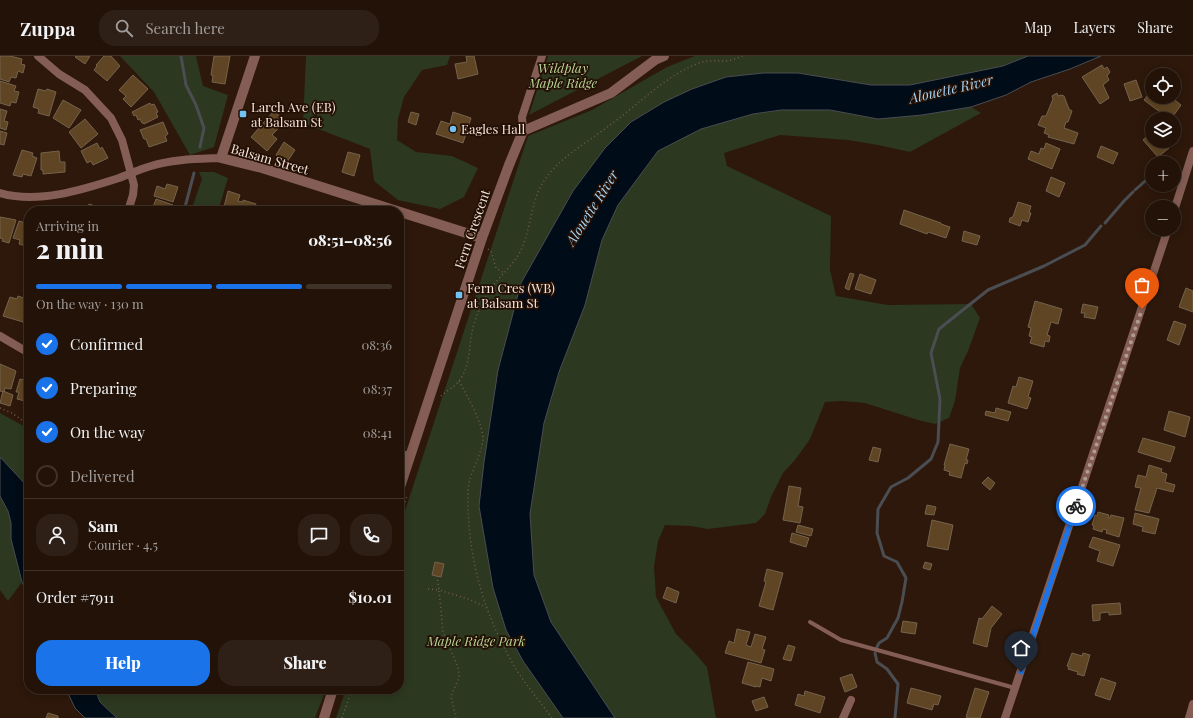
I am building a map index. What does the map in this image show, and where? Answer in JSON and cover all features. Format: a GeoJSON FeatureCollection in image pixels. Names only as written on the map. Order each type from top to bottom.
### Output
{"type":"FeatureCollection","features":[{"type":"Feature","properties":{"kind":"street"},"geometry":{"type":"LineString","coordinates":[[38,56],[59,74],[86,90],[111,118],[122,140],[134,185],[133,196],[130,206]]}},
{"type":"Feature","properties":{"kind":"street"},"geometry":{"type":"LineString","coordinates":[[221,158],[255,56]]}},
{"type":"Feature","properties":{"kind":"street"},"geometry":{"type":"LineString","coordinates":[[542,56],[522,117],[523,130],[611,93],[655,60],[664,56]]}},
{"type":"Feature","properties":{"kind":"street","name":"Fern Crescent"},"geometry":{"type":"LineString","coordinates":[[404,491],[410,456],[482,238],[513,152],[523,130]]}},
{"type":"Feature","properties":{"kind":"street"},"geometry":{"type":"LineString","coordinates":[[1177,200],[1193,151]]}},
{"type":"Feature","properties":{"kind":"street","name":"Balsam Street"},"geometry":{"type":"LineString","coordinates":[[0,194],[39,198],[68,192],[152,165],[173,161],[221,158],[262,168],[381,206]]}},
{"type":"Feature","properties":{"kind":"street","name":"Balsam Street"},"geometry":{"type":"LineString","coordinates":[[404,213],[482,238]]}},
{"type":"Feature","properties":{"kind":"street"},"geometry":{"type":"LineString","coordinates":[[1005,718],[1166,236]]}},
{"type":"Feature","properties":{"kind":"street"},"geometry":{"type":"LineString","coordinates":[[0,336],[24,350]]}},
{"type":"Feature","properties":{"kind":"street"},"geometry":{"type":"LineString","coordinates":[[404,454],[410,456]]}},
{"type":"Feature","properties":{"kind":"street"},"geometry":{"type":"LineString","coordinates":[[324,718],[331,694]]}},
{"type":"Feature","properties":{"kind":"street"},"geometry":{"type":"LineString","coordinates":[[843,718],[851,700]]}},
{"type":"Feature","properties":{"kind":"street"},"geometry":{"type":"LineString","coordinates":[[1189,718],[1193,704]]}},
{"type":"Feature","properties":{"kind":"lane"},"geometry":{"type":"LineString","coordinates":[[810,622],[841,640],[1015,688]]}},
{"type":"Feature","properties":{"kind":"path"},"geometry":{"type":"LineString","coordinates":[[440,397],[459,381],[466,366],[470,352],[472,332],[480,309],[488,292],[512,264],[520,252],[526,237],[535,199],[542,184],[552,169],[565,157],[611,125],[677,73],[700,63],[714,60],[727,60],[743,56]]}},
{"type":"Feature","properties":{"kind":"path"},"geometry":{"type":"LineString","coordinates":[[487,248],[491,251],[496,268],[504,273]]}},
{"type":"Feature","properties":{"kind":"path"},"geometry":{"type":"LineString","coordinates":[[459,381],[480,425],[483,439],[468,490],[469,531],[474,565],[491,622],[513,665],[552,718]]}},
{"type":"Feature","properties":{"kind":"path"},"geometry":{"type":"LineString","coordinates":[[0,408],[12,413],[24,421]]}},
{"type":"Feature","properties":{"kind":"path"},"geometry":{"type":"LineString","coordinates":[[438,576],[443,632],[458,667],[459,678],[451,696],[456,718]]}},
{"type":"Feature","properties":{"kind":"path"},"geometry":{"type":"LineString","coordinates":[[428,590],[439,590],[471,600],[487,608]]}},
{"type":"Feature","properties":{"kind":"path"},"geometry":{"type":"LineString","coordinates":[[342,718],[350,694]]}},
{"type":"Feature","properties":{"kind":"green space"},"geometry":{"type":"Polygon","coordinates":[[[120,56],[196,56],[203,86],[228,95],[214,147],[190,155],[154,92],[120,56]]]}},
{"type":"Feature","properties":{"kind":"green space"},"geometry":{"type":"Polygon","coordinates":[[[306,56],[450,56],[447,65],[422,70],[404,97],[398,119],[397,140],[416,152],[452,156],[478,168],[464,197],[440,209],[398,200],[374,181],[370,149],[303,123],[306,56]]]}},
{"type":"Feature","properties":{"kind":"green space","name":"Wildplay Maple Ridge"},"geometry":{"type":"Polygon","coordinates":[[[548,56],[642,56],[529,115],[548,56]]]}},
{"type":"Feature","properties":{"kind":"green space","name":"Maple Ridge Park"},"geometry":{"type":"Polygon","coordinates":[[[695,56],[1028,56],[1003,66],[910,85],[871,85],[798,73],[763,73],[726,77],[692,89],[664,102],[631,122],[643,172],[658,151],[701,129],[753,114],[781,110],[830,110],[878,119],[922,115],[971,107],[981,113],[910,152],[848,140],[780,135],[724,153],[727,166],[831,216],[830,270],[836,296],[888,305],[971,304],[980,318],[960,368],[955,401],[949,418],[935,424],[865,403],[843,401],[825,402],[810,439],[795,460],[783,473],[771,497],[765,514],[756,523],[708,529],[691,526],[665,525],[658,541],[654,567],[656,597],[676,634],[707,667],[716,718],[336,718],[344,694],[404,694],[404,514],[528,136],[592,110],[667,67],[695,56]]]}},
{"type":"Feature","properties":{"kind":"green space"},"geometry":{"type":"Polygon","coordinates":[[[199,172],[214,172],[228,178],[220,206],[193,206],[202,179],[199,172]]]}},
{"type":"Feature","properties":{"kind":"green space"},"geometry":{"type":"Polygon","coordinates":[[[0,413],[24,426],[24,483],[0,457],[0,413]]]}},
{"type":"Feature","properties":{"kind":"green space"},"geometry":{"type":"Polygon","coordinates":[[[0,496],[8,511],[11,523],[11,539],[22,582],[8,601],[0,590],[0,496]]]}},
{"type":"Feature","properties":{"kind":"green space"},"geometry":{"type":"Polygon","coordinates":[[[97,694],[324,694],[315,718],[117,718],[100,702],[97,694]]]}},
{"type":"Feature","properties":{"kind":"water","name":"Alouette River"},"geometry":{"type":"Polygon","coordinates":[[[1028,56],[1101,56],[1070,69],[1031,82],[1006,95],[971,107],[922,115],[878,119],[830,110],[781,110],[753,114],[701,129],[658,151],[618,205],[602,240],[585,305],[559,372],[544,423],[530,514],[534,575],[551,622],[615,718],[563,718],[523,661],[506,630],[493,588],[479,506],[498,370],[521,283],[573,191],[605,148],[631,122],[664,102],[692,89],[726,77],[763,73],[798,73],[871,85],[910,85],[1003,66],[1028,56]]]}},
{"type":"Feature","properties":{"kind":"water"},"geometry":{"type":"Polygon","coordinates":[[[0,457],[24,483],[24,587],[11,539],[11,523],[8,511],[0,496],[0,457]]]}},
{"type":"Feature","properties":{"kind":"water"},"geometry":{"type":"Polygon","coordinates":[[[68,694],[97,694],[100,702],[117,718],[85,718],[75,708],[68,694]]]}},
{"type":"Feature","properties":{"kind":"building"},"geometry":{"type":"Polygon","coordinates":[[[0,56],[10,56],[22,59],[21,64],[25,65],[23,73],[18,71],[16,78],[11,77],[9,82],[0,79],[0,56]]]}},
{"type":"Feature","properties":{"kind":"building"},"geometry":{"type":"Polygon","coordinates":[[[90,56],[85,64],[75,57],[90,56]]]}},
{"type":"Feature","properties":{"kind":"building"},"geometry":{"type":"Polygon","coordinates":[[[104,56],[111,56],[120,66],[107,81],[94,70],[97,66],[96,65],[104,56]]]}},
{"type":"Feature","properties":{"kind":"building"},"geometry":{"type":"Polygon","coordinates":[[[214,56],[230,56],[225,84],[212,82],[213,76],[211,75],[214,56]]]}},
{"type":"Feature","properties":{"kind":"building"},"geometry":{"type":"Polygon","coordinates":[[[466,56],[474,56],[478,74],[458,79],[455,64],[467,62],[466,56]]]}},
{"type":"Feature","properties":{"kind":"building"},"geometry":{"type":"Polygon","coordinates":[[[1102,65],[1104,69],[1107,67],[1110,72],[1107,76],[1109,80],[1103,85],[1109,98],[1100,104],[1082,77],[1102,65]]]}},
{"type":"Feature","properties":{"kind":"building"},"geometry":{"type":"Polygon","coordinates":[[[133,75],[148,89],[131,107],[123,99],[126,96],[119,90],[133,75]]]}},
{"type":"Feature","properties":{"kind":"building"},"geometry":{"type":"Polygon","coordinates":[[[1136,80],[1142,97],[1130,101],[1124,84],[1136,80]]]}},
{"type":"Feature","properties":{"kind":"building"},"geometry":{"type":"Polygon","coordinates":[[[0,81],[16,86],[14,91],[19,92],[16,103],[11,102],[10,106],[0,103],[0,81]]]}},
{"type":"Feature","properties":{"kind":"building"},"geometry":{"type":"Polygon","coordinates":[[[38,89],[46,91],[47,89],[56,92],[49,116],[38,113],[39,109],[33,107],[38,89]]]}},
{"type":"Feature","properties":{"kind":"building"},"geometry":{"type":"Polygon","coordinates":[[[1057,93],[1058,96],[1064,96],[1069,109],[1072,111],[1064,128],[1078,133],[1074,144],[1048,137],[1049,135],[1044,133],[1046,128],[1038,125],[1042,116],[1046,116],[1053,99],[1052,96],[1057,93]]]}},
{"type":"Feature","properties":{"kind":"building"},"geometry":{"type":"Polygon","coordinates":[[[63,100],[81,110],[69,128],[53,118],[63,100]]]}},
{"type":"Feature","properties":{"kind":"building"},"geometry":{"type":"Polygon","coordinates":[[[150,103],[151,105],[154,104],[158,112],[156,113],[158,117],[144,124],[140,119],[138,120],[136,115],[134,116],[132,112],[150,103]]]}},
{"type":"Feature","properties":{"kind":"building"},"geometry":{"type":"Polygon","coordinates":[[[1149,104],[1181,105],[1176,112],[1160,112],[1149,104]]]}},
{"type":"Feature","properties":{"kind":"building"},"geometry":{"type":"Polygon","coordinates":[[[0,109],[7,111],[4,121],[8,122],[6,130],[0,128],[0,109]]]}},
{"type":"Feature","properties":{"kind":"building"},"geometry":{"type":"Polygon","coordinates":[[[274,111],[285,121],[272,135],[277,139],[267,151],[251,137],[274,111]]]}},
{"type":"Feature","properties":{"kind":"building"},"geometry":{"type":"Polygon","coordinates":[[[411,112],[419,114],[416,125],[408,122],[411,112]]]}},
{"type":"Feature","properties":{"kind":"building","name":"Eagles Hall"},"geometry":{"type":"Polygon","coordinates":[[[453,112],[471,118],[463,143],[436,134],[441,121],[450,124],[453,112]]]}},
{"type":"Feature","properties":{"kind":"building"},"geometry":{"type":"Polygon","coordinates":[[[85,119],[98,134],[81,148],[69,132],[85,119]]]}},
{"type":"Feature","properties":{"kind":"building"},"geometry":{"type":"Polygon","coordinates":[[[163,122],[168,134],[165,136],[167,141],[149,147],[140,130],[163,122]]]}},
{"type":"Feature","properties":{"kind":"building"},"geometry":{"type":"Polygon","coordinates":[[[0,131],[7,133],[4,145],[0,144],[0,131]]]}},
{"type":"Feature","properties":{"kind":"building"},"geometry":{"type":"Polygon","coordinates":[[[284,142],[295,150],[287,162],[276,155],[284,142]]]}},
{"type":"Feature","properties":{"kind":"building"},"geometry":{"type":"Polygon","coordinates":[[[97,143],[100,149],[102,147],[108,158],[93,165],[91,161],[87,163],[81,151],[97,143]]]}},
{"type":"Feature","properties":{"kind":"building"},"geometry":{"type":"Polygon","coordinates":[[[1046,143],[1060,149],[1052,169],[1028,159],[1031,151],[1039,154],[1041,148],[1044,149],[1046,143]]]}},
{"type":"Feature","properties":{"kind":"building"},"geometry":{"type":"Polygon","coordinates":[[[1101,146],[1118,153],[1113,164],[1097,157],[1101,146]]]}},
{"type":"Feature","properties":{"kind":"building"},"geometry":{"type":"Polygon","coordinates":[[[1150,148],[1169,148],[1159,156],[1157,156],[1150,148]]]}},
{"type":"Feature","properties":{"kind":"building"},"geometry":{"type":"Polygon","coordinates":[[[22,150],[33,153],[32,156],[37,158],[31,176],[23,174],[22,177],[13,175],[22,150]]]}},
{"type":"Feature","properties":{"kind":"building"},"geometry":{"type":"Polygon","coordinates":[[[59,151],[60,162],[65,162],[65,172],[43,174],[43,170],[41,170],[41,153],[59,151]]]}},
{"type":"Feature","properties":{"kind":"building"},"geometry":{"type":"Polygon","coordinates":[[[348,152],[360,155],[354,176],[342,172],[348,152]]]}},
{"type":"Feature","properties":{"kind":"building"},"geometry":{"type":"Polygon","coordinates":[[[1051,177],[1065,183],[1059,197],[1046,191],[1051,177]]]}},
{"type":"Feature","properties":{"kind":"building"},"geometry":{"type":"Polygon","coordinates":[[[167,184],[178,187],[173,202],[154,196],[157,186],[165,189],[167,184]]]}},
{"type":"Feature","properties":{"kind":"building"},"geometry":{"type":"Polygon","coordinates":[[[228,191],[240,195],[238,201],[243,202],[243,200],[256,204],[255,206],[224,206],[228,191]]]}},
{"type":"Feature","properties":{"kind":"building"},"geometry":{"type":"Polygon","coordinates":[[[156,199],[173,205],[173,206],[153,206],[156,199]]]}},
{"type":"Feature","properties":{"kind":"building"},"geometry":{"type":"Polygon","coordinates":[[[1018,202],[1031,206],[1029,213],[1031,213],[1028,222],[1022,220],[1020,226],[1009,222],[1010,218],[1013,217],[1018,202]]]}},
{"type":"Feature","properties":{"kind":"building"},"geometry":{"type":"Polygon","coordinates":[[[904,210],[950,227],[946,238],[928,232],[927,234],[900,224],[904,210]]]}},
{"type":"Feature","properties":{"kind":"building"},"geometry":{"type":"Polygon","coordinates":[[[0,217],[16,220],[9,243],[2,241],[3,239],[0,238],[0,217]]]}},
{"type":"Feature","properties":{"kind":"building"},"geometry":{"type":"Polygon","coordinates":[[[19,221],[24,222],[24,246],[19,244],[20,240],[13,238],[19,221]]]}},
{"type":"Feature","properties":{"kind":"building"},"geometry":{"type":"Polygon","coordinates":[[[964,231],[980,236],[977,245],[962,241],[964,231]]]}},
{"type":"Feature","properties":{"kind":"building"},"geometry":{"type":"Polygon","coordinates":[[[850,273],[854,274],[849,290],[845,288],[850,273]]]}},
{"type":"Feature","properties":{"kind":"building"},"geometry":{"type":"Polygon","coordinates":[[[860,274],[876,280],[871,294],[855,289],[860,274]]]}},
{"type":"Feature","properties":{"kind":"building"},"geometry":{"type":"Polygon","coordinates":[[[1186,288],[1193,291],[1193,312],[1179,307],[1186,288]]]}},
{"type":"Feature","properties":{"kind":"building"},"geometry":{"type":"Polygon","coordinates":[[[18,296],[24,298],[23,322],[3,316],[10,297],[17,299],[18,296]]]}},
{"type":"Feature","properties":{"kind":"building"},"geometry":{"type":"Polygon","coordinates":[[[1035,301],[1062,309],[1058,324],[1051,322],[1047,335],[1050,336],[1049,342],[1045,341],[1044,347],[1030,343],[1032,337],[1029,336],[1031,328],[1028,327],[1035,301]]]}},
{"type":"Feature","properties":{"kind":"building"},"geometry":{"type":"Polygon","coordinates":[[[1083,304],[1098,307],[1095,319],[1084,317],[1085,313],[1081,313],[1083,304]]]}},
{"type":"Feature","properties":{"kind":"building"},"geometry":{"type":"Polygon","coordinates":[[[1174,321],[1186,325],[1179,345],[1167,340],[1174,321]]]}},
{"type":"Feature","properties":{"kind":"building"},"geometry":{"type":"Polygon","coordinates":[[[0,364],[16,371],[11,389],[5,388],[4,392],[0,391],[0,364]]]}},
{"type":"Feature","properties":{"kind":"building"},"geometry":{"type":"Polygon","coordinates":[[[1019,377],[1033,381],[1028,397],[1031,398],[1027,409],[1008,403],[1013,386],[1016,387],[1019,377]]]}},
{"type":"Feature","properties":{"kind":"building"},"geometry":{"type":"Polygon","coordinates":[[[20,379],[24,380],[24,401],[17,399],[19,392],[16,392],[20,379]]]}},
{"type":"Feature","properties":{"kind":"building"},"geometry":{"type":"Polygon","coordinates":[[[3,391],[13,395],[10,406],[0,403],[3,391]]]}},
{"type":"Feature","properties":{"kind":"building"},"geometry":{"type":"Polygon","coordinates":[[[996,408],[1011,412],[1008,421],[985,415],[986,411],[995,413],[996,408]]]}},
{"type":"Feature","properties":{"kind":"building"},"geometry":{"type":"Polygon","coordinates":[[[1169,411],[1190,417],[1185,437],[1164,430],[1169,411]]]}},
{"type":"Feature","properties":{"kind":"building"},"geometry":{"type":"Polygon","coordinates":[[[1143,438],[1175,447],[1170,462],[1138,452],[1143,438]]]}},
{"type":"Feature","properties":{"kind":"building"},"geometry":{"type":"Polygon","coordinates":[[[950,444],[969,449],[966,460],[968,460],[967,464],[965,463],[961,478],[949,475],[950,472],[944,470],[950,444]]]}},
{"type":"Feature","properties":{"kind":"building"},"geometry":{"type":"Polygon","coordinates":[[[873,447],[881,449],[878,462],[869,460],[873,447]]]}},
{"type":"Feature","properties":{"kind":"building"},"geometry":{"type":"Polygon","coordinates":[[[1149,465],[1162,469],[1161,472],[1167,474],[1165,482],[1175,485],[1173,492],[1157,488],[1149,513],[1135,510],[1141,488],[1135,487],[1138,475],[1146,477],[1149,465]]]}},
{"type":"Feature","properties":{"kind":"building"},"geometry":{"type":"Polygon","coordinates":[[[988,477],[995,483],[990,490],[982,483],[988,477]]]}},
{"type":"Feature","properties":{"kind":"building"},"geometry":{"type":"Polygon","coordinates":[[[789,486],[801,488],[798,506],[803,507],[800,523],[783,520],[789,486]]]}},
{"type":"Feature","properties":{"kind":"building"},"geometry":{"type":"Polygon","coordinates":[[[927,505],[936,507],[934,515],[925,514],[927,505]]]}},
{"type":"Feature","properties":{"kind":"building"},"geometry":{"type":"Polygon","coordinates":[[[1098,512],[1109,515],[1108,518],[1110,518],[1111,515],[1124,518],[1119,537],[1106,533],[1107,530],[1103,529],[1102,532],[1093,529],[1094,526],[1092,525],[1095,515],[1097,516],[1098,512]]]}},
{"type":"Feature","properties":{"kind":"building"},"geometry":{"type":"Polygon","coordinates":[[[1135,513],[1159,519],[1155,534],[1142,531],[1143,527],[1133,524],[1135,513]]]}},
{"type":"Feature","properties":{"kind":"building"},"geometry":{"type":"Polygon","coordinates":[[[932,520],[953,525],[948,550],[927,546],[932,520]]]}},
{"type":"Feature","properties":{"kind":"building"},"geometry":{"type":"Polygon","coordinates":[[[798,525],[813,529],[811,536],[796,532],[798,525]]]}},
{"type":"Feature","properties":{"kind":"building"},"geometry":{"type":"Polygon","coordinates":[[[792,533],[809,538],[806,547],[790,542],[792,533]]]}},
{"type":"Feature","properties":{"kind":"building"},"geometry":{"type":"Polygon","coordinates":[[[1093,537],[1120,545],[1113,566],[1097,561],[1100,551],[1089,547],[1093,537]]]}},
{"type":"Feature","properties":{"kind":"building"},"geometry":{"type":"Polygon","coordinates":[[[435,562],[444,564],[441,577],[432,575],[435,562]]]}},
{"type":"Feature","properties":{"kind":"building"},"geometry":{"type":"Polygon","coordinates":[[[925,562],[932,564],[930,570],[923,568],[925,562]]]}},
{"type":"Feature","properties":{"kind":"building"},"geometry":{"type":"Polygon","coordinates":[[[767,569],[783,573],[773,610],[759,606],[766,582],[764,581],[767,569]]]}},
{"type":"Feature","properties":{"kind":"building"},"geometry":{"type":"Polygon","coordinates":[[[667,587],[679,592],[676,603],[663,598],[667,587]]]}},
{"type":"Feature","properties":{"kind":"building"},"geometry":{"type":"Polygon","coordinates":[[[1120,603],[1121,614],[1109,615],[1109,612],[1100,613],[1100,620],[1093,621],[1092,605],[1120,603]]]}},
{"type":"Feature","properties":{"kind":"building"},"geometry":{"type":"Polygon","coordinates":[[[992,606],[1002,614],[991,628],[987,647],[973,643],[979,618],[982,619],[992,606]]]}},
{"type":"Feature","properties":{"kind":"building"},"geometry":{"type":"Polygon","coordinates":[[[903,621],[917,623],[915,634],[901,632],[903,621]]]}},
{"type":"Feature","properties":{"kind":"building"},"geometry":{"type":"Polygon","coordinates":[[[737,629],[750,632],[746,645],[751,647],[755,634],[766,637],[762,649],[765,650],[761,663],[725,653],[729,641],[734,643],[737,629]]]}},
{"type":"Feature","properties":{"kind":"building"},"geometry":{"type":"Polygon","coordinates":[[[788,645],[795,647],[791,661],[783,659],[788,645]]]}},
{"type":"Feature","properties":{"kind":"building"},"geometry":{"type":"Polygon","coordinates":[[[1072,653],[1082,656],[1083,653],[1090,655],[1084,676],[1077,674],[1078,672],[1068,669],[1069,667],[1067,666],[1072,653]]]}},
{"type":"Feature","properties":{"kind":"building"},"geometry":{"type":"Polygon","coordinates":[[[748,662],[774,669],[771,681],[762,678],[760,687],[742,683],[748,662]]]}},
{"type":"Feature","properties":{"kind":"building"},"geometry":{"type":"Polygon","coordinates":[[[852,674],[857,687],[845,692],[840,678],[852,674]]]}},
{"type":"Feature","properties":{"kind":"building"},"geometry":{"type":"Polygon","coordinates":[[[1101,678],[1116,683],[1110,700],[1095,695],[1101,678]]]}},
{"type":"Feature","properties":{"kind":"building"},"geometry":{"type":"Polygon","coordinates":[[[911,688],[941,696],[938,705],[934,704],[932,710],[907,703],[911,688]]]}},
{"type":"Feature","properties":{"kind":"building"},"geometry":{"type":"Polygon","coordinates":[[[975,688],[989,692],[980,718],[969,718],[966,717],[975,688]]]}},
{"type":"Feature","properties":{"kind":"building"},"geometry":{"type":"Polygon","coordinates":[[[805,691],[825,697],[820,713],[795,705],[798,694],[804,696],[805,691]]]}},
{"type":"Feature","properties":{"kind":"building"},"geometry":{"type":"Polygon","coordinates":[[[764,697],[768,707],[756,711],[752,701],[764,697]]]}},
{"type":"Feature","properties":{"kind":"building"},"geometry":{"type":"Polygon","coordinates":[[[48,713],[58,716],[58,718],[46,718],[48,713]]]}},
{"type":"Feature","properties":{"kind":"waterway"},"geometry":{"type":"LineString","coordinates":[[181,56],[186,85],[196,105],[204,128],[200,147]]}},
{"type":"Feature","properties":{"kind":"waterway"},"geometry":{"type":"LineString","coordinates":[[185,206],[194,173]]}},
{"type":"Feature","properties":{"kind":"waterway"},"geometry":{"type":"LineString","coordinates":[[1135,190],[1145,181]]}},
{"type":"Feature","properties":{"kind":"waterway"},"geometry":{"type":"LineString","coordinates":[[1105,223],[1133,192]]}},
{"type":"Feature","properties":{"kind":"waterway"},"geometry":{"type":"LineString","coordinates":[[876,649],[879,643],[887,638],[898,618],[906,578],[897,562],[884,556],[877,533],[878,509],[891,487],[908,478],[931,459],[938,442],[940,399],[931,353],[939,329],[988,290],[1044,266],[1085,245],[1101,226]]}},
{"type":"Feature","properties":{"kind":"waterway"},"geometry":{"type":"LineString","coordinates":[[875,653],[877,662],[887,669],[898,684],[895,718]]}},
{"type":"Feature","properties":{"kind":"way so far"},"geometry":{"type":"LineString","coordinates":[[1076,506],[1142,309]]}},
{"type":"Feature","properties":{"kind":"place","name":"Larch Ave (EB) at Balsam St"},"geometry":{"type":"Point","coordinates":[243,114]}},
{"type":"Feature","properties":{"kind":"place","name":"Eagles Hall"},"geometry":{"type":"Point","coordinates":[453,129]}},
{"type":"Feature","properties":{"kind":"place","name":"Fern Cres (WB) at Balsam St"},"geometry":{"type":"Point","coordinates":[459,295]}},
{"type":"Feature","properties":{"kind":"route"},"geometry":{"type":"LineString","coordinates":[[1021,672],[1076,506]]}}]}
